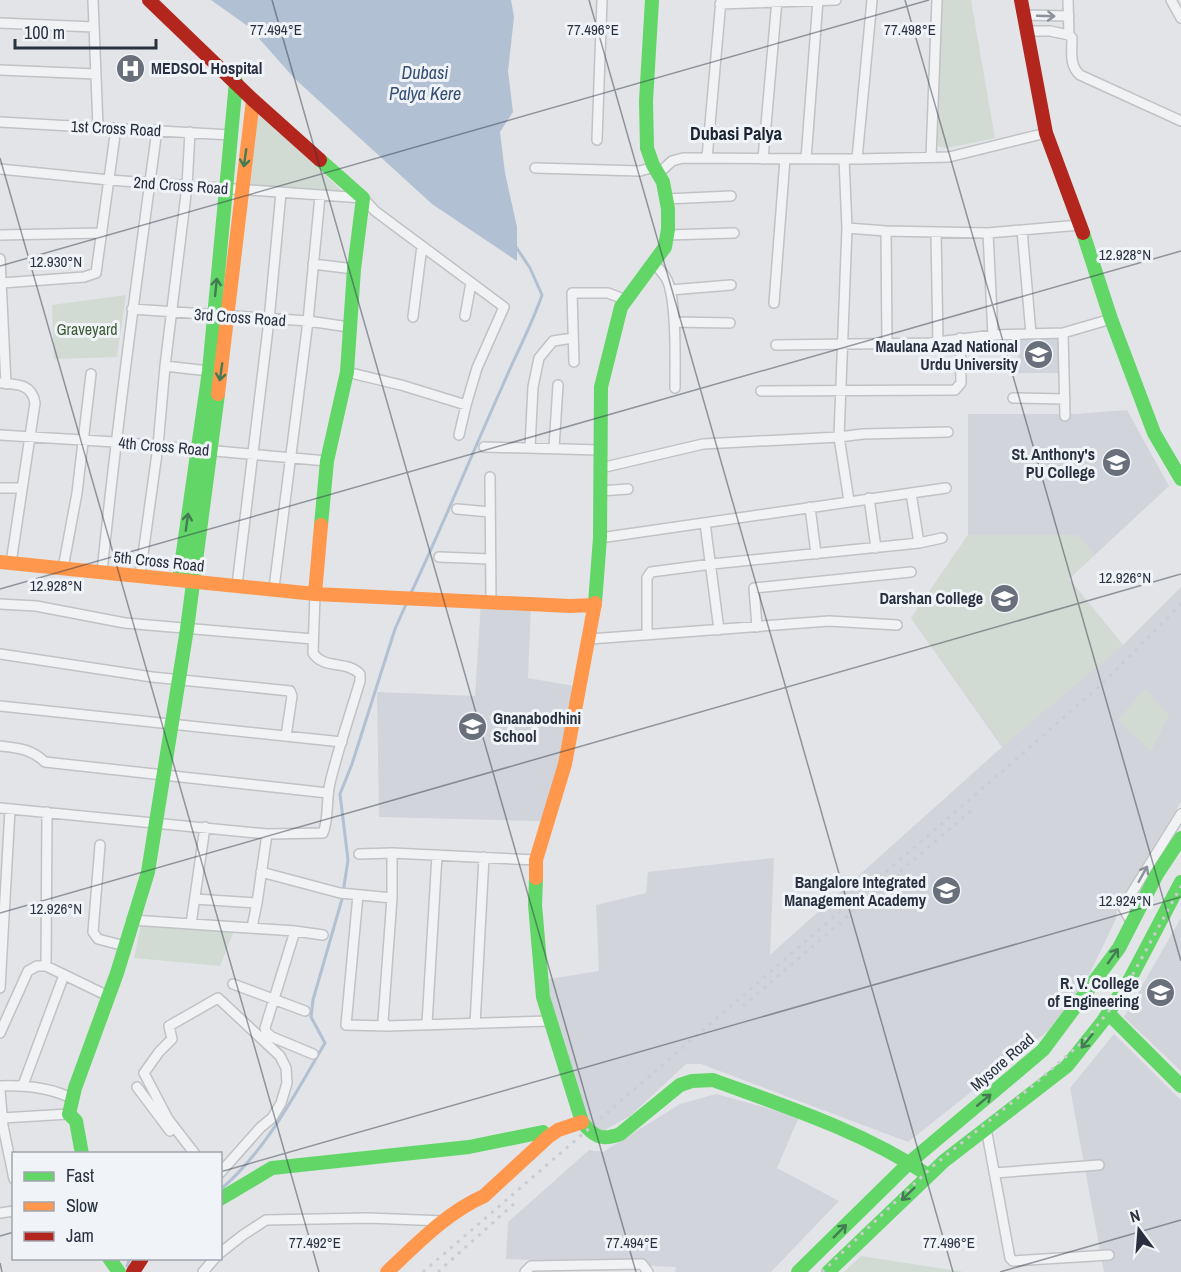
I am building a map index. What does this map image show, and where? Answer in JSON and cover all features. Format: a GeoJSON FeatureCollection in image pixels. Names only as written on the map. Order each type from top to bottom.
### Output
{"type":"FeatureCollection","features":[{"type":"Feature","properties":{"kind":"main road"},"geometry":{"type":"LineString","coordinates":[[149,0],[253,100],[363,198],[354,269],[347,372],[327,461],[315,594]]}},
{"type":"Feature","properties":{"kind":"main road"},"geometry":{"type":"LineString","coordinates":[[652,0],[646,101],[647,148],[663,182],[667,235],[665,247],[621,307],[601,387],[600,538],[595,605],[565,764],[536,860],[535,905],[543,998],[582,1122],[593,1135],[600,1139],[612,1138],[639,1121],[678,1086],[694,1080],[713,1080],[870,1140],[910,1162],[928,1175]]}},
{"type":"Feature","properties":{"kind":"main road"},"geometry":{"type":"LineString","coordinates":[[1021,0],[1046,133],[1111,319],[1154,433],[1181,479]]}},
{"type":"Feature","properties":{"kind":"main road"},"geometry":{"type":"LineString","coordinates":[[204,449],[209,371],[221,316],[226,188],[236,82]]}},
{"type":"Feature","properties":{"kind":"main road"},"geometry":{"type":"LineString","coordinates":[[82,1152],[76,1121],[69,1114],[75,1088],[142,895],[164,775],[187,629],[186,581],[221,316],[253,100]]}},
{"type":"Feature","properties":{"kind":"main road","name":"5th Cross Road"},"geometry":{"type":"LineString","coordinates":[[5,563],[274,588],[315,594],[570,606],[595,605]]}},
{"type":"Feature","properties":{"kind":"main road","name":"Mysore Road"},"geometry":{"type":"LineString","coordinates":[[798,1272],[910,1162],[1043,1050],[1119,948],[1158,874],[1181,838]]}},
{"type":"Feature","properties":{"kind":"main road"},"geometry":{"type":"LineString","coordinates":[[828,1272],[928,1175],[1067,1066],[1108,1013],[1130,979],[1181,882]]}},
{"type":"Feature","properties":{"kind":"main road"},"geometry":{"type":"LineString","coordinates":[[1108,1013],[1181,1086]]}},
{"type":"Feature","properties":{"kind":"main road"},"geometry":{"type":"LineString","coordinates":[[475,1199],[479,1190],[543,1132],[561,1122],[571,1120],[582,1122]]}},
{"type":"Feature","properties":{"kind":"main road"},"geometry":{"type":"LineString","coordinates":[[387,1272],[446,1221],[475,1199],[484,1196],[548,1137],[558,1130],[582,1122]]}},
{"type":"Feature","properties":{"kind":"main road"},"geometry":{"type":"LineString","coordinates":[[222,1196],[272,1168],[469,1147],[543,1132]]}},
{"type":"Feature","properties":{"kind":"street"},"geometry":{"type":"LineString","coordinates":[[93,0],[98,127]]}},
{"type":"Feature","properties":{"kind":"street"},"geometry":{"type":"LineString","coordinates":[[597,140],[602,0]]}},
{"type":"Feature","properties":{"kind":"street"},"geometry":{"type":"LineString","coordinates":[[806,159],[818,0]]}},
{"type":"Feature","properties":{"kind":"street"},"geometry":{"type":"LineString","coordinates":[[707,158],[721,2],[836,0]]}},
{"type":"Feature","properties":{"kind":"street"},"geometry":{"type":"LineString","coordinates":[[856,159],[872,0]]}},
{"type":"Feature","properties":{"kind":"street"},"geometry":{"type":"LineString","coordinates":[[931,157],[937,0]]}},
{"type":"Feature","properties":{"kind":"street"},"geometry":{"type":"LineString","coordinates":[[1068,0],[1072,65],[1080,75],[1181,121]]}},
{"type":"Feature","properties":{"kind":"street"},"geometry":{"type":"LineString","coordinates":[[1170,0],[1181,18]]}},
{"type":"Feature","properties":{"kind":"street"},"geometry":{"type":"LineString","coordinates":[[763,159],[777,2]]}},
{"type":"Feature","properties":{"kind":"street"},"geometry":{"type":"LineString","coordinates":[[1024,15],[1069,16]]}},
{"type":"Feature","properties":{"kind":"street"},"geometry":{"type":"LineString","coordinates":[[0,23],[94,27]]}},
{"type":"Feature","properties":{"kind":"street"},"geometry":{"type":"LineString","coordinates":[[1026,31],[1050,31],[1069,35]]}},
{"type":"Feature","properties":{"kind":"street"},"geometry":{"type":"LineString","coordinates":[[0,70],[96,74]]}},
{"type":"Feature","properties":{"kind":"street","name":"1st Cross Road"},"geometry":{"type":"LineString","coordinates":[[0,122],[231,135]]}},
{"type":"Feature","properties":{"kind":"street"},"geometry":{"type":"LineString","coordinates":[[2,284],[84,277],[96,273],[116,128]]}},
{"type":"Feature","properties":{"kind":"street"},"geometry":{"type":"LineString","coordinates":[[102,572],[115,442],[157,130]]}},
{"type":"Feature","properties":{"kind":"street"},"geometry":{"type":"LineString","coordinates":[[140,576],[158,446],[190,132]]}},
{"type":"Feature","properties":{"kind":"street"},"geometry":{"type":"LineString","coordinates":[[535,168],[656,170],[683,158],[949,157],[1046,133]]}},
{"type":"Feature","properties":{"kind":"street"},"geometry":{"type":"LineString","coordinates":[[774,303],[785,159]]}},
{"type":"Feature","properties":{"kind":"street"},"geometry":{"type":"LineString","coordinates":[[844,159],[847,228],[839,437],[849,501]]}},
{"type":"Feature","properties":{"kind":"street","name":"2nd Cross Road"},"geometry":{"type":"LineString","coordinates":[[0,170],[363,198]]}},
{"type":"Feature","properties":{"kind":"street"},"geometry":{"type":"LineString","coordinates":[[237,585],[269,320],[281,193]]}},
{"type":"Feature","properties":{"kind":"street"},"geometry":{"type":"LineString","coordinates":[[274,588],[292,458],[320,196]]}},
{"type":"Feature","properties":{"kind":"street"},"geometry":{"type":"LineString","coordinates":[[666,199],[731,196]]}},
{"type":"Feature","properties":{"kind":"street"},"geometry":{"type":"LineString","coordinates":[[363,198],[375,211],[504,308],[477,368],[459,435]]}},
{"type":"Feature","properties":{"kind":"street"},"geometry":{"type":"LineString","coordinates":[[847,228],[936,233],[988,233],[1080,225]]}},
{"type":"Feature","properties":{"kind":"street"},"geometry":{"type":"LineString","coordinates":[[1022,230],[1031,334]]}},
{"type":"Feature","properties":{"kind":"street"},"geometry":{"type":"LineString","coordinates":[[886,231],[887,344]]}},
{"type":"Feature","properties":{"kind":"street"},"geometry":{"type":"LineString","coordinates":[[0,235],[102,233]]}},
{"type":"Feature","properties":{"kind":"street"},"geometry":{"type":"LineString","coordinates":[[667,235],[734,233]]}},
{"type":"Feature","properties":{"kind":"street"},"geometry":{"type":"LineString","coordinates":[[936,233],[938,342]]}},
{"type":"Feature","properties":{"kind":"street"},"geometry":{"type":"LineString","coordinates":[[988,233],[993,334]]}},
{"type":"Feature","properties":{"kind":"street"},"geometry":{"type":"LineString","coordinates":[[413,317],[422,246]]}},
{"type":"Feature","properties":{"kind":"street"},"geometry":{"type":"LineString","coordinates":[[0,259],[3,384],[29,389],[33,393],[35,403],[22,488],[5,563]]}},
{"type":"Feature","properties":{"kind":"street"},"geometry":{"type":"LineString","coordinates":[[654,263],[667,280],[670,290],[674,322],[675,388]]}},
{"type":"Feature","properties":{"kind":"street"},"geometry":{"type":"LineString","coordinates":[[313,264],[354,269]]}},
{"type":"Feature","properties":{"kind":"street"},"geometry":{"type":"LineString","coordinates":[[465,316],[471,283]]}},
{"type":"Feature","properties":{"kind":"street"},"geometry":{"type":"LineString","coordinates":[[670,290],[731,285]]}},
{"type":"Feature","properties":{"kind":"street"},"geometry":{"type":"LineString","coordinates":[[574,362],[573,292],[608,293],[626,300]]}},
{"type":"Feature","properties":{"kind":"street","name":"3rd Cross Road"},"geometry":{"type":"LineString","coordinates":[[132,309],[308,321],[349,327]]}},
{"type":"Feature","properties":{"kind":"street"},"geometry":{"type":"LineString","coordinates":[[777,345],[938,342],[993,334],[1063,333],[1111,319]]}},
{"type":"Feature","properties":{"kind":"street"},"geometry":{"type":"LineString","coordinates":[[674,322],[730,323]]}},
{"type":"Feature","properties":{"kind":"street"},"geometry":{"type":"LineString","coordinates":[[1063,333],[1065,416]]}},
{"type":"Feature","properties":{"kind":"street"},"geometry":{"type":"LineString","coordinates":[[530,447],[533,387],[538,358],[553,341],[573,338]]}},
{"type":"Feature","properties":{"kind":"street"},"geometry":{"type":"LineString","coordinates":[[761,391],[955,390],[961,383],[960,338]]}},
{"type":"Feature","properties":{"kind":"street"},"geometry":{"type":"LineString","coordinates":[[165,366],[209,371]]}},
{"type":"Feature","properties":{"kind":"street"},"geometry":{"type":"LineString","coordinates":[[347,372],[401,385],[466,405]]}},
{"type":"Feature","properties":{"kind":"street"},"geometry":{"type":"LineString","coordinates":[[63,568],[77,493],[91,374]]}},
{"type":"Feature","properties":{"kind":"street"},"geometry":{"type":"LineString","coordinates":[[554,448],[558,385]]}},
{"type":"Feature","properties":{"kind":"street"},"geometry":{"type":"LineString","coordinates":[[1013,398],[1065,399]]}},
{"type":"Feature","properties":{"kind":"street"},"geometry":{"type":"LineString","coordinates":[[601,468],[703,444],[863,434],[948,432]]}},
{"type":"Feature","properties":{"kind":"street","name":"4th Cross Road"},"geometry":{"type":"LineString","coordinates":[[0,435],[204,449],[327,461]]}},
{"type":"Feature","properties":{"kind":"street"},"geometry":{"type":"LineString","coordinates":[[484,447],[600,450]]}},
{"type":"Feature","properties":{"kind":"street"},"geometry":{"type":"LineString","coordinates":[[490,477],[490,602]]}},
{"type":"Feature","properties":{"kind":"street"},"geometry":{"type":"LineString","coordinates":[[0,488],[22,488]]}},
{"type":"Feature","properties":{"kind":"street"},"geometry":{"type":"LineString","coordinates":[[600,538],[946,488]]}},
{"type":"Feature","properties":{"kind":"street"},"geometry":{"type":"LineString","coordinates":[[600,491],[628,489]]}},
{"type":"Feature","properties":{"kind":"street"},"geometry":{"type":"LineString","coordinates":[[911,493],[919,543]]}},
{"type":"Feature","properties":{"kind":"street"},"geometry":{"type":"LineString","coordinates":[[869,498],[876,548]]}},
{"type":"Feature","properties":{"kind":"street"},"geometry":{"type":"LineString","coordinates":[[810,507],[816,554]]}},
{"type":"Feature","properties":{"kind":"street"},"geometry":{"type":"LineString","coordinates":[[457,509],[490,512]]}},
{"type":"Feature","properties":{"kind":"street"},"geometry":{"type":"LineString","coordinates":[[705,523],[719,630]]}},
{"type":"Feature","properties":{"kind":"street"},"geometry":{"type":"LineString","coordinates":[[647,635],[647,578],[651,572],[919,543],[942,537]]}},
{"type":"Feature","properties":{"kind":"street"},"geometry":{"type":"LineString","coordinates":[[440,557],[490,559]]}},
{"type":"Feature","properties":{"kind":"street"},"geometry":{"type":"LineString","coordinates":[[757,627],[754,588],[911,572]]}},
{"type":"Feature","properties":{"kind":"street"},"geometry":{"type":"LineString","coordinates":[[0,988],[5,808],[267,834],[323,833],[326,825],[328,793],[360,681],[360,674],[354,668],[327,664],[316,659],[313,653],[315,594]]}},
{"type":"Feature","properties":{"kind":"street"},"geometry":{"type":"LineString","coordinates":[[0,604],[36,606],[125,623],[313,639]]}},
{"type":"Feature","properties":{"kind":"street"},"geometry":{"type":"LineString","coordinates":[[590,639],[845,621],[897,625]]}},
{"type":"Feature","properties":{"kind":"street"},"geometry":{"type":"LineString","coordinates":[[0,654],[178,680],[290,691],[292,696],[286,736]]}},
{"type":"Feature","properties":{"kind":"street"},"geometry":{"type":"LineString","coordinates":[[0,706],[342,742]]}},
{"type":"Feature","properties":{"kind":"street"},"geometry":{"type":"LineString","coordinates":[[0,746],[24,748],[36,753],[45,762],[328,793]]}},
{"type":"Feature","properties":{"kind":"street"},"geometry":{"type":"LineString","coordinates":[[46,966],[47,812]]}},
{"type":"Feature","properties":{"kind":"street"},"geometry":{"type":"LineString","coordinates":[[1132,924],[1123,907],[1181,814]]}},
{"type":"Feature","properties":{"kind":"street"},"geometry":{"type":"LineString","coordinates":[[191,924],[206,827]]}},
{"type":"Feature","properties":{"kind":"street"},"geometry":{"type":"LineString","coordinates":[[252,927],[267,834]]}},
{"type":"Feature","properties":{"kind":"street"},"geometry":{"type":"LineString","coordinates":[[100,845],[93,932],[98,939],[125,946]]}},
{"type":"Feature","properties":{"kind":"street"},"geometry":{"type":"LineString","coordinates":[[359,854],[392,853],[536,860]]}},
{"type":"Feature","properties":{"kind":"street"},"geometry":{"type":"LineString","coordinates":[[387,1026],[383,1021],[392,898],[392,853]]}},
{"type":"Feature","properties":{"kind":"street"},"geometry":{"type":"LineString","coordinates":[[427,1024],[437,855]]}},
{"type":"Feature","properties":{"kind":"street"},"geometry":{"type":"LineString","coordinates":[[475,1024],[484,857]]}},
{"type":"Feature","properties":{"kind":"street"},"geometry":{"type":"LineString","coordinates":[[261,872],[344,893],[392,898]]}},
{"type":"Feature","properties":{"kind":"street"},"geometry":{"type":"LineString","coordinates":[[358,895],[346,1024],[387,1026],[549,1021]]}},
{"type":"Feature","properties":{"kind":"street"},"geometry":{"type":"LineString","coordinates":[[195,899],[257,903]]}},
{"type":"Feature","properties":{"kind":"street"},"geometry":{"type":"LineString","coordinates":[[132,920],[323,934]]}},
{"type":"Feature","properties":{"kind":"street"},"geometry":{"type":"LineString","coordinates":[[295,931],[265,1028],[272,1037],[313,1054]]}},
{"type":"Feature","properties":{"kind":"street"},"geometry":{"type":"LineString","coordinates":[[0,1033],[28,971],[37,966],[46,966],[108,996]]}},
{"type":"Feature","properties":{"kind":"street"},"geometry":{"type":"LineString","coordinates":[[23,1085],[64,975]]}},
{"type":"Feature","properties":{"kind":"street"},"geometry":{"type":"LineString","coordinates":[[233,984],[305,1011]]}},
{"type":"Feature","properties":{"kind":"street"},"geometry":{"type":"LineString","coordinates":[[187,1152],[163,1117],[144,1073],[172,1039],[169,1026],[218,998],[280,1056],[286,1068],[287,1083],[281,1102],[272,1118],[222,1171]]}},
{"type":"Feature","properties":{"kind":"street"},"geometry":{"type":"LineString","coordinates":[[0,1086],[23,1085],[61,1093],[73,1099]]}},
{"type":"Feature","properties":{"kind":"street"},"geometry":{"type":"LineString","coordinates":[[137,1087],[193,1152]]}},
{"type":"Feature","properties":{"kind":"street"},"geometry":{"type":"LineString","coordinates":[[0,1090],[2,1124],[12,1169]]}},
{"type":"Feature","properties":{"kind":"street"},"geometry":{"type":"LineString","coordinates":[[2,1124],[69,1114]]}},
{"type":"Feature","properties":{"kind":"street"},"geometry":{"type":"LineString","coordinates":[[986,1128],[1010,1258],[1013,1261],[1108,1255]]}},
{"type":"Feature","properties":{"kind":"street"},"geometry":{"type":"LineString","coordinates":[[994,1173],[1099,1165]]}},
{"type":"Feature","properties":{"kind":"street"},"geometry":{"type":"LineString","coordinates":[[222,1251],[266,1220],[368,1218],[446,1221]]}},
{"type":"Feature","properties":{"kind":"street"},"geometry":{"type":"LineString","coordinates":[[203,1272],[213,1260]]}},
{"type":"Feature","properties":{"kind":"street"},"geometry":{"type":"LineString","coordinates":[[525,1272],[531,1266],[642,1264],[648,1272]]}},
{"type":"Feature","properties":{"kind":"shaded area","name":"Maulana Azad National Urdu University"},"geometry":{"type":"Polygon","coordinates":[[[1018,337],[1059,337],[1059,373],[1018,373],[1018,337]]]}},
{"type":"Feature","properties":{"kind":"shaded area"},"geometry":{"type":"Polygon","coordinates":[[[1127,410],[1169,486],[1069,579],[1123,645],[1181,587],[1181,802],[1119,902],[1115,921],[1087,979],[1048,1031],[908,1142],[701,1064],[686,1064],[630,1116],[603,1131],[583,1120],[543,980],[599,971],[596,905],[646,893],[648,872],[774,858],[770,955],[1002,747],[911,618],[968,535],[968,414],[1075,414],[1127,410]]]}},
{"type":"Feature","properties":{"kind":"shaded area","name":"Gnanabodhini School"},"geometry":{"type":"Polygon","coordinates":[[[481,603],[531,606],[528,678],[574,686],[561,758],[542,821],[379,817],[377,692],[475,696],[481,603]]]}},
{"type":"Feature","properties":{"kind":"shaded area","name":"R. V. College of Engineering"},"geometry":{"type":"Polygon","coordinates":[[[1181,918],[1181,1071],[1124,1017],[1181,918]]]}},
{"type":"Feature","properties":{"kind":"shaded area"},"geometry":{"type":"Polygon","coordinates":[[[1114,1034],[1181,1100],[1181,1272],[1104,1272],[1070,1088],[1114,1034]]]}},
{"type":"Feature","properties":{"kind":"shaded area"},"geometry":{"type":"Polygon","coordinates":[[[716,1094],[799,1117],[777,1168],[839,1201],[771,1272],[675,1272],[676,1267],[506,1259],[508,1222],[589,1150],[603,1152],[680,1104],[716,1094]]]}},
{"type":"Feature","properties":{"kind":"green space"},"geometry":{"type":"Polygon","coordinates":[[[934,0],[971,0],[995,138],[948,148],[926,145],[934,0]]]}},
{"type":"Feature","properties":{"kind":"green space"},"geometry":{"type":"Polygon","coordinates":[[[258,112],[343,192],[248,186],[258,112]]]}},
{"type":"Feature","properties":{"kind":"green space","name":"Graveyard"},"geometry":{"type":"Polygon","coordinates":[[[126,295],[117,357],[54,359],[52,305],[126,295]]]}},
{"type":"Feature","properties":{"kind":"green space","name":"Darshan College"},"geometry":{"type":"Polygon","coordinates":[[[968,535],[1078,535],[1094,555],[1069,579],[1123,645],[1003,746],[911,618],[968,535]]]}},
{"type":"Feature","properties":{"kind":"green space"},"geometry":{"type":"Polygon","coordinates":[[[1145,689],[1169,715],[1151,751],[1118,720],[1145,689]]]}},
{"type":"Feature","properties":{"kind":"green space"},"geometry":{"type":"Polygon","coordinates":[[[141,925],[234,931],[220,966],[134,958],[141,925]]]}},
{"type":"Feature","properties":{"kind":"green space"},"geometry":{"type":"Polygon","coordinates":[[[861,1256],[964,1272],[844,1272],[861,1256]]]}},
{"type":"Feature","properties":{"kind":"water","name":"Dubasi Palya Kere"},"geometry":{"type":"Polygon","coordinates":[[[211,0],[511,0],[514,17],[508,71],[513,112],[500,132],[505,173],[517,227],[517,261],[432,204],[294,78],[249,27],[211,0]]]}},
{"type":"Feature","properties":{"kind":"waterway"},"geometry":{"type":"LineString","coordinates":[[411,593],[542,295],[530,268],[516,247]]}},
{"type":"Feature","properties":{"kind":"waterway"},"geometry":{"type":"LineString","coordinates":[[222,1188],[252,1158],[266,1140],[325,1043],[311,1017],[313,1000],[342,899],[348,860],[340,794],[352,764],[395,629],[407,602]]}},
{"type":"Feature","properties":{"kind":"waterway"},"geometry":{"type":"LineString","coordinates":[[127,1266],[129,1260]]}},
{"type":"Feature","properties":{"kind":"railway"},"geometry":{"type":"LineString","coordinates":[[423,1272],[1104,682],[1181,604]]}},
{"type":"Feature","properties":{"kind":"railway"},"geometry":{"type":"LineString","coordinates":[[743,1006],[973,809]]}},
{"type":"Feature","properties":{"kind":"railway"},"geometry":{"type":"LineString","coordinates":[[822,1272],[933,1166],[1030,1088],[1087,1038],[1121,996],[1181,886]]}},
{"type":"Feature","properties":{"kind":"railway"},"geometry":{"type":"LineString","coordinates":[[438,1272],[518,1200]]}},
{"type":"Feature","properties":{"kind":"traffic: fast"},"geometry":{"type":"LineString","coordinates":[[595,603],[600,538],[601,387],[621,307],[665,247],[668,229],[668,209],[663,182],[653,165],[647,148],[646,101],[652,0]]}},
{"type":"Feature","properties":{"kind":"traffic: fast"},"geometry":{"type":"LineString","coordinates":[[179,580],[209,371],[236,82]]}},
{"type":"Feature","properties":{"kind":"traffic: fast"},"geometry":{"type":"LineString","coordinates":[[320,160],[363,198],[354,269],[347,372],[327,461],[321,525]]}},
{"type":"Feature","properties":{"kind":"traffic: fast"},"geometry":{"type":"LineString","coordinates":[[1083,233],[1111,319],[1154,433],[1181,479]]}},
{"type":"Feature","properties":{"kind":"traffic: fast"},"geometry":{"type":"LineString","coordinates":[[82,1152],[76,1121],[69,1114],[75,1088],[117,973],[148,872],[187,629],[218,394]]}},
{"type":"Feature","properties":{"kind":"traffic: fast"},"geometry":{"type":"LineString","coordinates":[[798,1272],[910,1162],[1043,1050],[1119,948],[1157,874],[1181,838]]}},
{"type":"Feature","properties":{"kind":"traffic: fast"},"geometry":{"type":"LineString","coordinates":[[536,878],[535,905],[543,997],[582,1122],[590,1131],[603,1137],[620,1134],[680,1085],[692,1081],[713,1080],[796,1110],[850,1133],[877,1145],[928,1175]]}},
{"type":"Feature","properties":{"kind":"traffic: fast"},"geometry":{"type":"LineString","coordinates":[[828,1272],[944,1161],[1067,1066],[1103,1021],[1130,979],[1181,882]]}},
{"type":"Feature","properties":{"kind":"traffic: fast"},"geometry":{"type":"LineString","coordinates":[[1108,1013],[1181,1086]]}},
{"type":"Feature","properties":{"kind":"traffic: fast"},"geometry":{"type":"LineString","coordinates":[[222,1198],[272,1168],[469,1147],[543,1132]]}},
{"type":"Feature","properties":{"kind":"traffic: fast"},"geometry":{"type":"LineString","coordinates":[[110,1260],[119,1272]]}},
{"type":"Feature","properties":{"kind":"traffic: slow"},"geometry":{"type":"LineString","coordinates":[[218,394],[253,100]]}},
{"type":"Feature","properties":{"kind":"traffic: slow"},"geometry":{"type":"LineString","coordinates":[[321,525],[315,594],[570,606],[595,605]]}},
{"type":"Feature","properties":{"kind":"traffic: slow"},"geometry":{"type":"LineString","coordinates":[[0,562],[315,594]]}},
{"type":"Feature","properties":{"kind":"traffic: slow"},"geometry":{"type":"LineString","coordinates":[[536,878],[536,860],[565,764],[595,603]]}},
{"type":"Feature","properties":{"kind":"traffic: slow"},"geometry":{"type":"LineString","coordinates":[[387,1272],[445,1220],[484,1196],[548,1137],[558,1130],[582,1122]]}},
{"type":"Feature","properties":{"kind":"traffic: jam"},"geometry":{"type":"LineString","coordinates":[[149,0],[253,100],[320,160]]}},
{"type":"Feature","properties":{"kind":"traffic: jam"},"geometry":{"type":"LineString","coordinates":[[1021,0],[1046,133],[1083,233]]}},
{"type":"Feature","properties":{"kind":"traffic: jam"},"geometry":{"type":"LineString","coordinates":[[133,1272],[141,1260]]}},
{"type":"Feature","properties":{"kind":"place","name":"MEDSOL Hospital"},"geometry":{"type":"Point","coordinates":[130,68]}},
{"type":"Feature","properties":{"kind":"place","name":"Maulana Azad National Urdu University"},"geometry":{"type":"Point","coordinates":[1039,355]}},
{"type":"Feature","properties":{"kind":"place","name":"St. Anthony's PU College"},"geometry":{"type":"Point","coordinates":[1116,463]}},
{"type":"Feature","properties":{"kind":"place","name":"Darshan College"},"geometry":{"type":"Point","coordinates":[1004,598]}},
{"type":"Feature","properties":{"kind":"place","name":"Gnanabodhini School"},"geometry":{"type":"Point","coordinates":[472,727]}},
{"type":"Feature","properties":{"kind":"place","name":"Bangalore Integrated Management Academy"},"geometry":{"type":"Point","coordinates":[947,891]}},
{"type":"Feature","properties":{"kind":"place","name":"R. V. College of Engineering"},"geometry":{"type":"Point","coordinates":[1160,992]}},
{"type":"Feature","properties":{"kind":"district","name":"Dubasi Palya"},"geometry":{"type":"Point","coordinates":[736,134]}}]}
